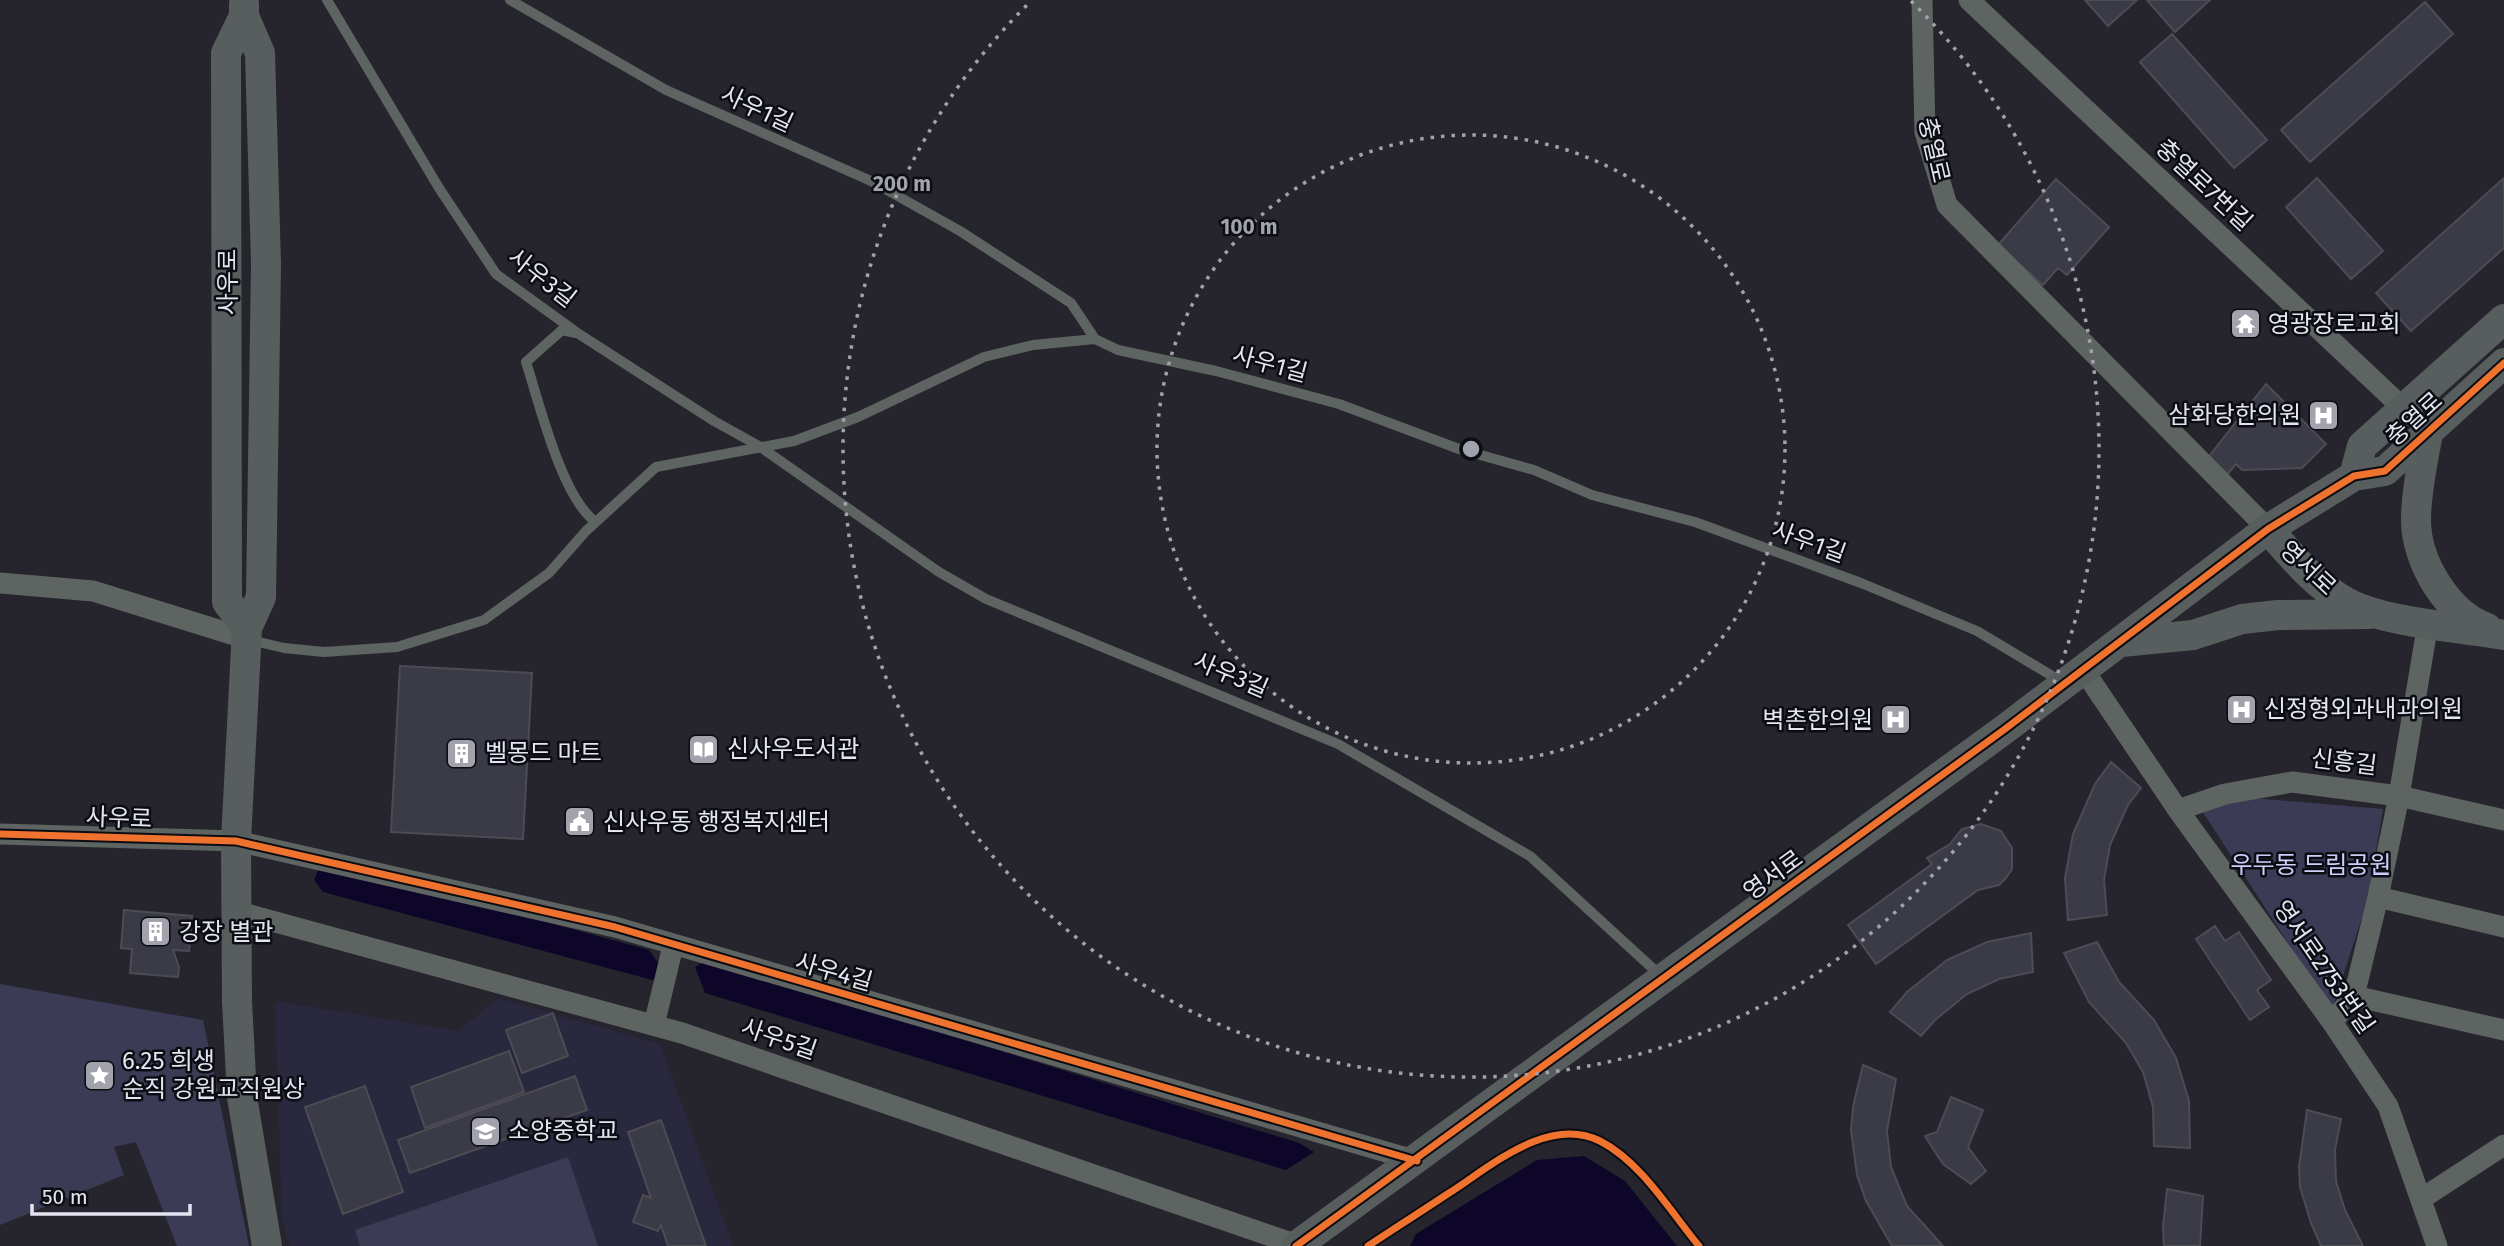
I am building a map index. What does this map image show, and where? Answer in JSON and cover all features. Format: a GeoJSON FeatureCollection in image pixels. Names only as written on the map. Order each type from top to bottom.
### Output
{"type":"FeatureCollection","features":[{"type":"Feature","properties":{"kind":"street","name":"충열로"},"geometry":{"type":"LineString","coordinates":[[1922,0],[1925,132],[1947,205],[2268,529],[2354,476],[2385,471],[2504,363]]}},
{"type":"Feature","properties":{"kind":"street","name":"충열로7번길"},"geometry":{"type":"LineString","coordinates":[[1969,0],[2403,408]]}},
{"type":"Feature","properties":{"kind":"street","name":"사우로"},"geometry":{"type":"LineString","coordinates":[[244,8],[226,53],[227,602],[247,634]]}},
{"type":"Feature","properties":{"kind":"street","name":"충열로"},"geometry":{"type":"LineString","coordinates":[[2354,476],[2362,446],[2504,319]]}},
{"type":"Feature","properties":{"kind":"street"},"geometry":{"type":"LineString","coordinates":[[2428,433],[2416,521],[2423,558],[2444,594],[2471,622],[2504,634]]}},
{"type":"Feature","properties":{"kind":"street","name":"영서로"},"geometry":{"type":"LineString","coordinates":[[1297,1246],[1417,1161],[2075,677],[2268,529],[2305,571],[2348,603],[2380,614],[2504,634]]}},
{"type":"Feature","properties":{"kind":"street"},"geometry":{"type":"LineString","coordinates":[[0,583],[93,591],[247,634],[235,911],[242,1097],[267,1246]]}},
{"type":"Feature","properties":{"kind":"street"},"geometry":{"type":"LineString","coordinates":[[2120,642],[2193,635],[2242,619],[2278,615],[2380,614]]}},
{"type":"Feature","properties":{"kind":"street"},"geometry":{"type":"LineString","coordinates":[[2332,1022],[2354,996],[2378,897],[2399,796],[2428,622]]}},
{"type":"Feature","properties":{"kind":"street","name":"영서로2753번길"},"geometry":{"type":"LineString","coordinates":[[2075,677],[2178,810],[2332,1022],[2388,1106],[2437,1246]]}},
{"type":"Feature","properties":{"kind":"street","name":"신흥길"},"geometry":{"type":"LineString","coordinates":[[2178,810],[2225,794],[2292,782],[2399,796],[2504,820]]}},
{"type":"Feature","properties":{"kind":"street","name":"사우로"},"geometry":{"type":"LineString","coordinates":[[0,834],[236,841]]}},
{"type":"Feature","properties":{"kind":"street","name":"사우4길"},"geometry":{"type":"LineString","coordinates":[[236,841],[615,927],[1417,1161]]}},
{"type":"Feature","properties":{"kind":"street"},"geometry":{"type":"LineString","coordinates":[[2378,897],[2504,927]]}},
{"type":"Feature","properties":{"kind":"street","name":"사우5길"},"geometry":{"type":"LineString","coordinates":[[235,911],[654,1025],[1297,1246]]}},
{"type":"Feature","properties":{"kind":"street"},"geometry":{"type":"LineString","coordinates":[[654,1025],[673,946]]}},
{"type":"Feature","properties":{"kind":"street"},"geometry":{"type":"LineString","coordinates":[[2354,996],[2504,1030]]}},
{"type":"Feature","properties":{"kind":"street"},"geometry":{"type":"LineString","coordinates":[[2421,1199],[2504,1145]]}},
{"type":"Feature","properties":{"kind":"lane","name":"사우3길"},"geometry":{"type":"LineString","coordinates":[[327,0],[439,188],[496,274],[579,334],[714,421],[759,446],[939,572],[986,599],[1338,744],[1530,856],[1663,978]]}},
{"type":"Feature","properties":{"kind":"lane","name":"사우1길"},"geometry":{"type":"LineString","coordinates":[[510,0],[666,90],[871,181],[960,231],[1071,303],[1095,339],[1118,350],[1216,371],[1339,404],[1459,449],[1534,470],[1592,495],[1695,522],[1861,583],[1977,631],[2075,677]]}},
{"type":"Feature","properties":{"kind":"lane"},"geometry":{"type":"LineString","coordinates":[[579,334],[562,330],[526,362],[561,469],[588,516],[596,522]]}},
{"type":"Feature","properties":{"kind":"lane"},"geometry":{"type":"LineString","coordinates":[[247,634],[284,648],[324,652],[397,647],[484,620],[549,573],[596,522],[656,467],[794,441],[858,417],[984,357],[1033,345],[1095,339]]}},
{"type":"Feature","properties":{"kind":"shaded area"},"geometry":{"type":"Polygon","coordinates":[[[322,861],[649,950],[663,970],[660,982],[323,892],[314,880],[322,861]]]}},
{"type":"Feature","properties":{"kind":"shaded area"},"geometry":{"type":"Polygon","coordinates":[[[706,960],[1299,1143],[1314,1152],[1286,1170],[705,993],[695,967],[706,960]]]}},
{"type":"Feature","properties":{"kind":"shaded area","name":"소양중학교"},"geometry":{"type":"Polygon","coordinates":[[[498,998],[660,1044],[733,1246],[290,1246],[282,1219],[275,1001],[458,1031],[498,998]]]}},
{"type":"Feature","properties":{"kind":"shaded area"},"geometry":{"type":"Polygon","coordinates":[[[1584,1156],[1625,1181],[1677,1246],[1410,1246],[1416,1234],[1537,1160],[1584,1156]]]}},
{"type":"Feature","properties":{"kind":"green space","name":"우두동 드림공원"},"geometry":{"type":"Polygon","coordinates":[[[2229,796],[2383,809],[2368,899],[2332,1010],[2202,811],[2229,796]]]}},
{"type":"Feature","properties":{"kind":"green space"},"geometry":{"type":"Polygon","coordinates":[[[0,984],[203,1020],[249,1246],[177,1246],[136,1142],[114,1147],[124,1175],[0,1225],[0,984]]]}},
{"type":"Feature","properties":{"kind":"green space"},"geometry":{"type":"Polygon","coordinates":[[[568,1157],[598,1246],[360,1246],[355,1230],[568,1157]]]}},
{"type":"Feature","properties":{"kind":"building"},"geometry":{"type":"Polygon","coordinates":[[[2085,0],[2137,0],[2108,26],[2085,0]]]}},
{"type":"Feature","properties":{"kind":"building"},"geometry":{"type":"Polygon","coordinates":[[[2147,0],[2210,0],[2175,32],[2147,0]]]}},
{"type":"Feature","properties":{"kind":"building"},"geometry":{"type":"Polygon","coordinates":[[[2425,2],[2453,34],[2310,162],[2281,130],[2425,2]]]}},
{"type":"Feature","properties":{"kind":"building"},"geometry":{"type":"Polygon","coordinates":[[[2172,34],[2267,140],[2234,168],[2140,62],[2172,34]]]}},
{"type":"Feature","properties":{"kind":"building"},"geometry":{"type":"Polygon","coordinates":[[[2317,178],[2383,251],[2351,279],[2286,207],[2317,178]]]}},
{"type":"Feature","properties":{"kind":"building"},"geometry":{"type":"Polygon","coordinates":[[[2504,178],[2504,248],[2411,331],[2376,293],[2504,178]]]}},
{"type":"Feature","properties":{"kind":"building"},"geometry":{"type":"Polygon","coordinates":[[[2056,179],[2109,227],[2067,275],[2058,268],[2043,285],[1998,245],[2056,179]]]}},
{"type":"Feature","properties":{"kind":"building"},"geometry":{"type":"Polygon","coordinates":[[[2266,384],[2326,444],[2302,468],[2242,470],[2236,464],[2226,476],[2206,460],[2266,384]]]}},
{"type":"Feature","properties":{"kind":"building","name":"벨몽드 마트"},"geometry":{"type":"Polygon","coordinates":[[[400,666],[532,673],[523,839],[391,832],[400,666]]]}},
{"type":"Feature","properties":{"kind":"building"},"geometry":{"type":"Polygon","coordinates":[[[2111,762],[2141,788],[2128,805],[2110,845],[2104,880],[2107,915],[2068,920],[2065,878],[2073,834],[2095,784],[2111,762]]]}},
{"type":"Feature","properties":{"kind":"building"},"geometry":{"type":"Polygon","coordinates":[[[1981,824],[2001,831],[2012,848],[2012,869],[2006,878],[1999,885],[1978,890],[1876,964],[1848,925],[1932,864],[1927,858],[1950,844],[1962,829],[1981,824]]]}},
{"type":"Feature","properties":{"kind":"building","name":"강장 별관"},"geometry":{"type":"Polygon","coordinates":[[[124,910],[192,916],[189,951],[173,950],[179,967],[178,977],[130,973],[132,949],[121,948],[124,910]]]}},
{"type":"Feature","properties":{"kind":"building"},"geometry":{"type":"Polygon","coordinates":[[[2215,926],[2225,941],[2239,932],[2271,980],[2257,990],[2269,1007],[2250,1020],[2196,939],[2215,926]]]}},
{"type":"Feature","properties":{"kind":"building"},"geometry":{"type":"Polygon","coordinates":[[[2031,933],[2033,972],[1999,979],[1967,994],[1935,1020],[1921,1036],[1890,1012],[1907,992],[1947,960],[1987,942],[2031,933]]]}},
{"type":"Feature","properties":{"kind":"building"},"geometry":{"type":"Polygon","coordinates":[[[2097,942],[2119,982],[2154,1020],[2176,1058],[2189,1101],[2190,1148],[2154,1146],[2153,1107],[2143,1072],[2126,1043],[2089,1002],[2064,953],[2097,942]]]}},
{"type":"Feature","properties":{"kind":"building"},"geometry":{"type":"Polygon","coordinates":[[[553,1013],[568,1056],[522,1073],[506,1030],[553,1013]]]}},
{"type":"Feature","properties":{"kind":"building"},"geometry":{"type":"Polygon","coordinates":[[[509,1051],[524,1092],[425,1128],[411,1087],[509,1051]]]}},
{"type":"Feature","properties":{"kind":"building"},"geometry":{"type":"Polygon","coordinates":[[[1863,1065],[1896,1079],[1887,1131],[1891,1167],[1907,1206],[1943,1246],[1892,1246],[1866,1201],[1857,1175],[1851,1130],[1853,1107],[1863,1065]]]}},
{"type":"Feature","properties":{"kind":"building"},"geometry":{"type":"Polygon","coordinates":[[[575,1076],[587,1110],[410,1173],[398,1140],[575,1076]]]}},
{"type":"Feature","properties":{"kind":"building"},"geometry":{"type":"Polygon","coordinates":[[[365,1086],[403,1192],[343,1214],[305,1107],[365,1086]]]}},
{"type":"Feature","properties":{"kind":"building"},"geometry":{"type":"Polygon","coordinates":[[[1951,1097],[1983,1110],[1968,1147],[1986,1171],[1971,1184],[1943,1164],[1925,1136],[1937,1132],[1951,1097]]]}},
{"type":"Feature","properties":{"kind":"building"},"geometry":{"type":"Polygon","coordinates":[[[2307,1110],[2341,1119],[2335,1150],[2336,1181],[2345,1210],[2363,1246],[2321,1246],[2311,1223],[2300,1187],[2299,1167],[2307,1110]]]}},
{"type":"Feature","properties":{"kind":"building"},"geometry":{"type":"Polygon","coordinates":[[[661,1120],[706,1246],[668,1246],[661,1225],[658,1231],[633,1222],[643,1195],[651,1198],[628,1132],[661,1120]]]}},
{"type":"Feature","properties":{"kind":"building"},"geometry":{"type":"Polygon","coordinates":[[[2167,1189],[2203,1196],[2200,1246],[2164,1246],[2167,1189]]]}},
{"type":"Feature","properties":{"kind":"cycle path"},"geometry":{"type":"LineString","coordinates":[[1296,1246],[2005,729],[2268,529],[2354,476],[2385,471],[2504,363]]}},
{"type":"Feature","properties":{"kind":"cycle path"},"geometry":{"type":"LineString","coordinates":[[0,834],[236,841],[615,927],[1417,1161]]}},
{"type":"Feature","properties":{"kind":"cycle path"},"geometry":{"type":"LineString","coordinates":[[1368,1246],[1501,1158],[1540,1139],[1560,1134],[1580,1135],[1600,1141],[1629,1161],[1699,1246]]}},
{"type":"Feature","properties":{"kind":"place","name":"영광장로교회"},"geometry":{"type":"Point","coordinates":[2245,324]}},
{"type":"Feature","properties":{"kind":"place","name":"삼화당한의원"},"geometry":{"type":"Point","coordinates":[2324,415]}},
{"type":"Feature","properties":{"kind":"place","name":"신정형외과내과의원"},"geometry":{"type":"Point","coordinates":[2241,709]}},
{"type":"Feature","properties":{"kind":"place","name":"벽촌한의원"},"geometry":{"type":"Point","coordinates":[1896,720]}},
{"type":"Feature","properties":{"kind":"place","name":"신사우도서관"},"geometry":{"type":"Point","coordinates":[704,749]}},
{"type":"Feature","properties":{"kind":"place","name":"벨몽드 마트"},"geometry":{"type":"Point","coordinates":[462,753]}},
{"type":"Feature","properties":{"kind":"place","name":"신사우동 행정복지센터"},"geometry":{"type":"Point","coordinates":[580,822]}},
{"type":"Feature","properties":{"kind":"place","name":"강장 별관"},"geometry":{"type":"Point","coordinates":[156,932]}},
{"type":"Feature","properties":{"kind":"place","name":"6.25 희생 순직 강원교직원상"},"geometry":{"type":"Point","coordinates":[99,1075]}},
{"type":"Feature","properties":{"kind":"place","name":"소양중학교"},"geometry":{"type":"Point","coordinates":[485,1131]}}]}
